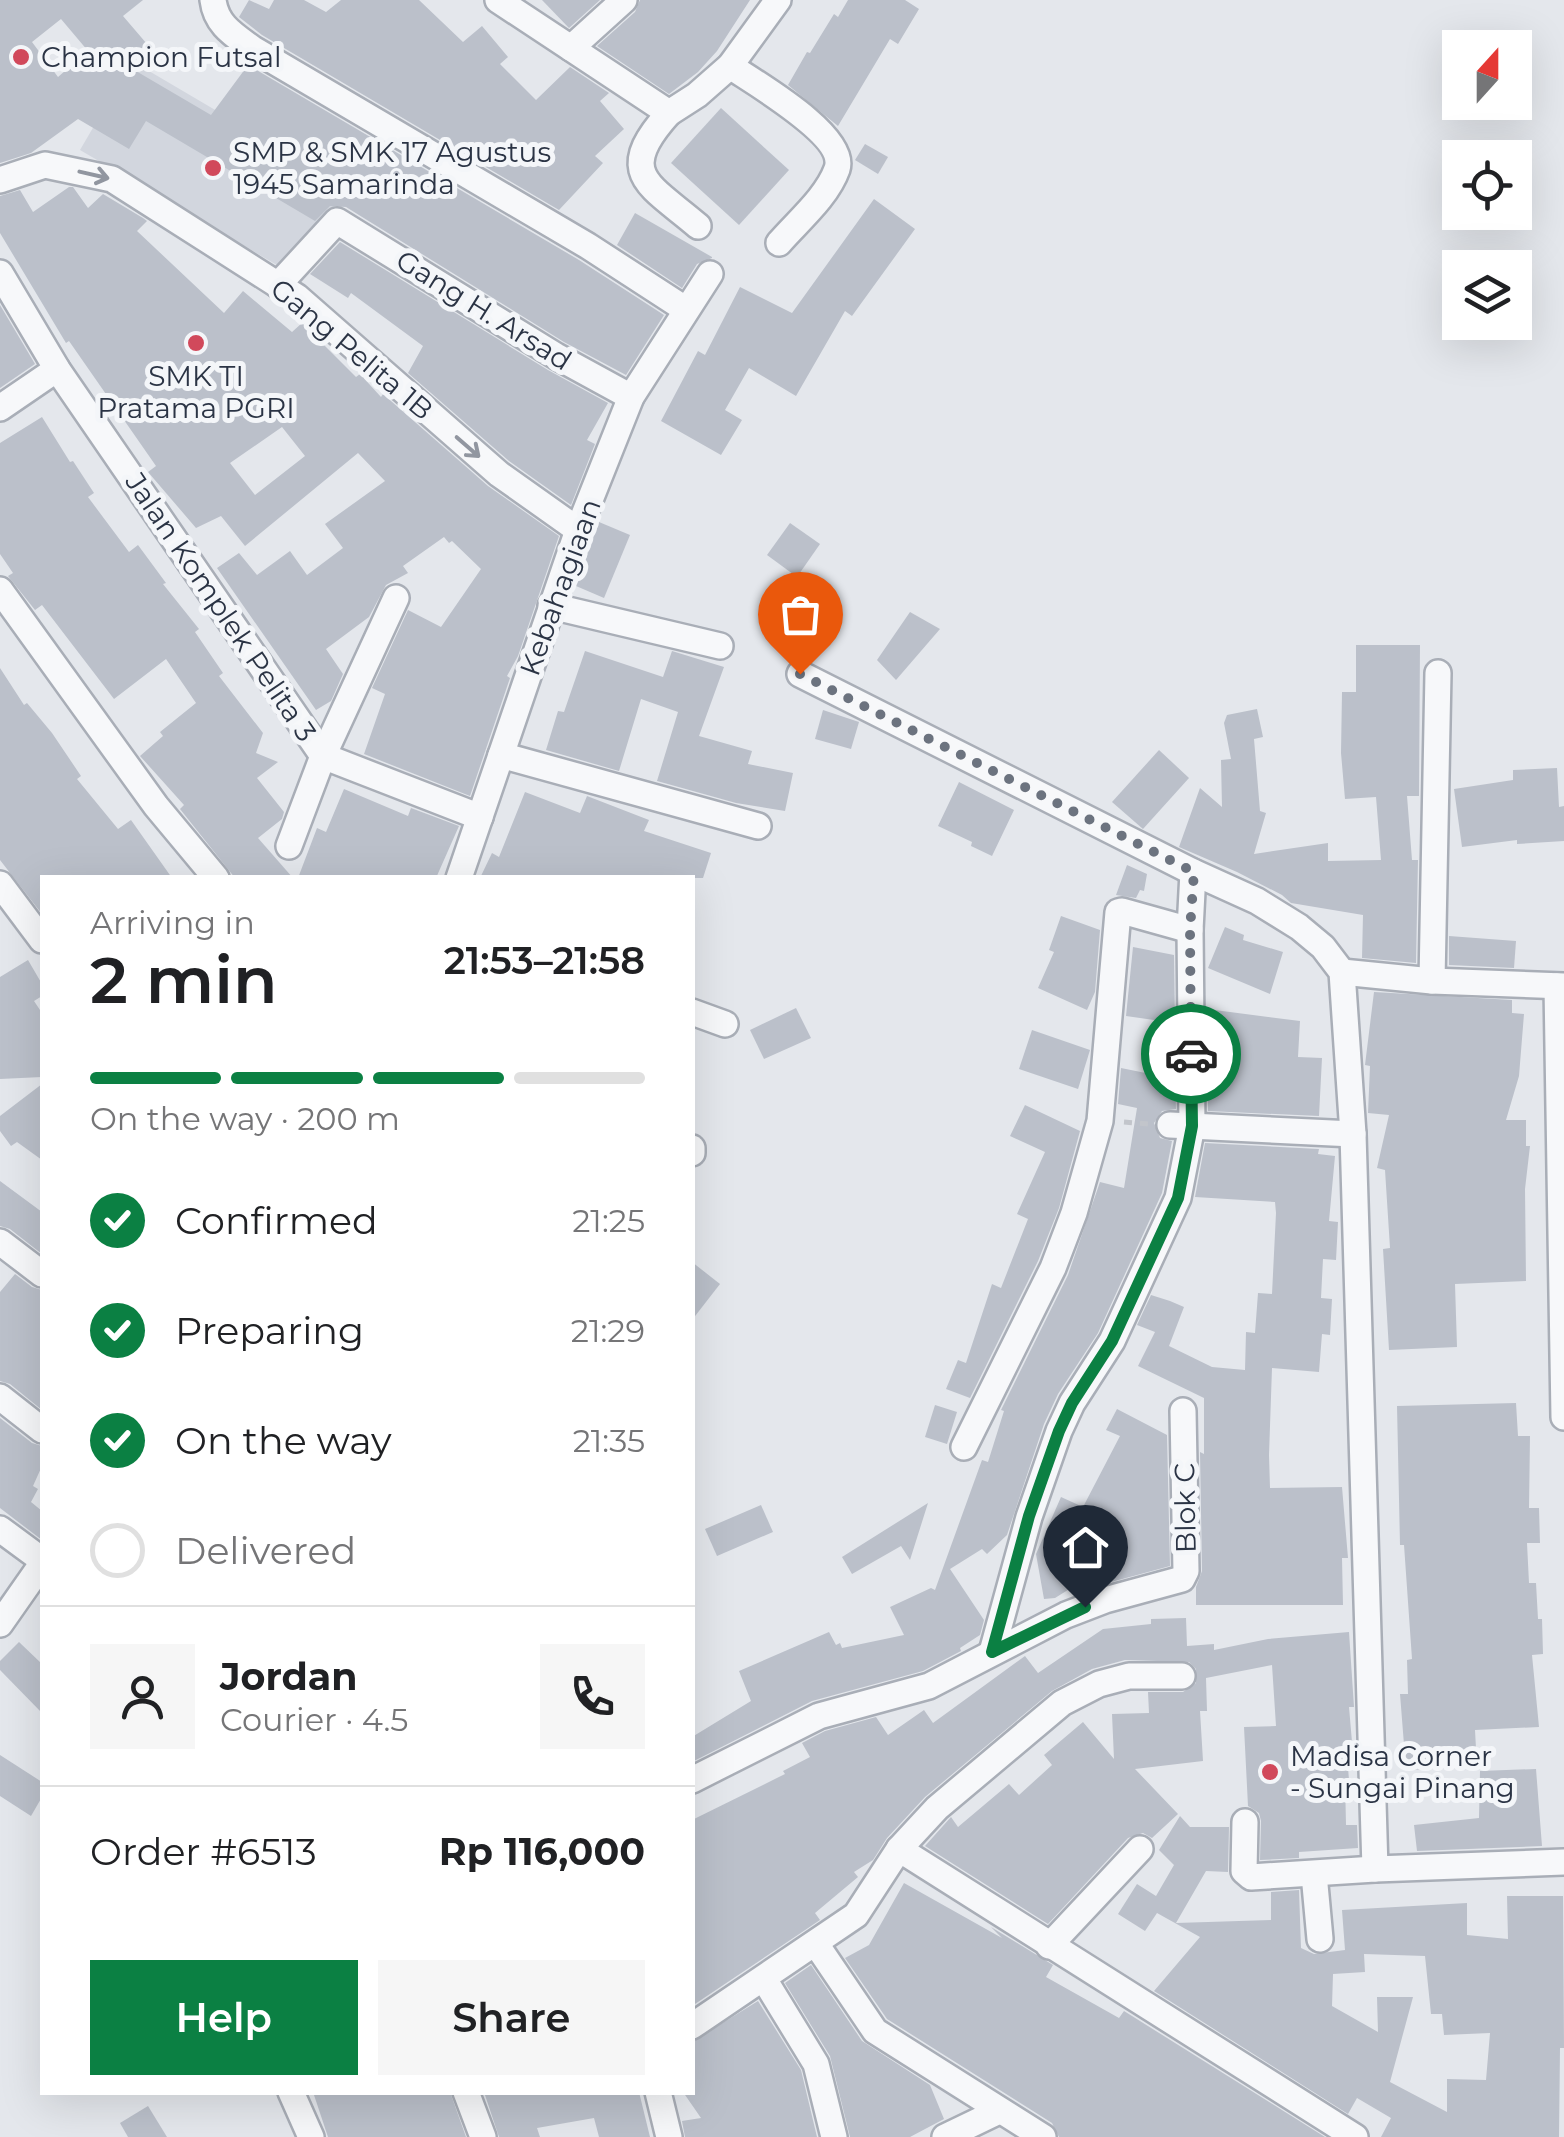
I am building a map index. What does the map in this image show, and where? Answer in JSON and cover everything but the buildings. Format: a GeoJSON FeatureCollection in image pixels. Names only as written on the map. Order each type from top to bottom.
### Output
{"type":"FeatureCollection","features":[{"type":"Feature","properties":{"kind":"street"},"geometry":{"type":"LineString","coordinates":[[213,0],[214,11],[224,27],[253,49],[588,246],[685,308]]}},
{"type":"Feature","properties":{"kind":"street"},"geometry":{"type":"LineString","coordinates":[[498,0],[669,113]]}},
{"type":"Feature","properties":{"kind":"street"},"geometry":{"type":"LineString","coordinates":[[571,48],[624,0]]}},
{"type":"Feature","properties":{"kind":"street"},"geometry":{"type":"LineString","coordinates":[[698,226],[642,177],[639,164],[650,134],[669,113],[730,66],[778,0]]}},
{"type":"Feature","properties":{"kind":"street"},"geometry":{"type":"LineString","coordinates":[[730,66],[797,112],[829,139],[838,154],[838,168],[825,190],[780,243]]}},
{"type":"Feature","properties":{"kind":"street","name":"Gang Pelita 1B"},"geometry":{"type":"LineString","coordinates":[[0,180],[44,165],[112,180],[297,297],[500,474],[578,530]]}},
{"type":"Feature","properties":{"kind":"street","name":"Gang H. Arsad"},"geometry":{"type":"LineString","coordinates":[[278,285],[337,222],[412,264],[556,356],[631,397]]}},
{"type":"Feature","properties":{"kind":"street","name":"Jalan Komplek Pelita 3"},"geometry":{"type":"LineString","coordinates":[[0,273],[57,369],[324,756],[480,817]]}},
{"type":"Feature","properties":{"kind":"street","name":"Kebahagiaan"},"geometry":{"type":"LineString","coordinates":[[461,875],[578,530],[631,397],[710,274]]}},
{"type":"Feature","properties":{"kind":"street"},"geometry":{"type":"LineString","coordinates":[[0,408],[57,369]]}},
{"type":"Feature","properties":{"kind":"street"},"geometry":{"type":"LineString","coordinates":[[0,590],[8,618],[214,875]]}},
{"type":"Feature","properties":{"kind":"street"},"geometry":{"type":"LineString","coordinates":[[288,846],[396,598]]}},
{"type":"Feature","properties":{"kind":"street"},"geometry":{"type":"LineString","coordinates":[[551,606],[720,646]]}},
{"type":"Feature","properties":{"kind":"street"},"geometry":{"type":"LineString","coordinates":[[800,674],[1257,901],[1299,927],[1342,972],[1352,1134],[1375,1869]]}},
{"type":"Feature","properties":{"kind":"street"},"geometry":{"type":"LineString","coordinates":[[1432,981],[1438,674]]}},
{"type":"Feature","properties":{"kind":"street"},"geometry":{"type":"LineString","coordinates":[[502,755],[758,826]]}},
{"type":"Feature","properties":{"kind":"street"},"geometry":{"type":"LineString","coordinates":[[695,1778],[819,1716],[919,1690],[992,1652],[1029,1516],[1059,1431],[1072,1403],[1112,1341],[1178,1198],[1194,872]]}},
{"type":"Feature","properties":{"kind":"street"},"geometry":{"type":"LineString","coordinates":[[0,884],[40,937]]}},
{"type":"Feature","properties":{"kind":"street"},"geometry":{"type":"LineString","coordinates":[[964,1447],[1053,1268],[1074,1214],[1100,1121],[1118,912],[1190,930]]}},
{"type":"Feature","properties":{"kind":"street"},"geometry":{"type":"LineString","coordinates":[[1342,972],[1432,981],[1561,986],[1564,1417]]}},
{"type":"Feature","properties":{"kind":"street"},"geometry":{"type":"LineString","coordinates":[[695,1013],[725,1024]]}},
{"type":"Feature","properties":{"kind":"street"},"geometry":{"type":"LineString","coordinates":[[1181,1126],[1352,1134]]}},
{"type":"Feature","properties":{"kind":"street"},"geometry":{"type":"LineString","coordinates":[[0,1242],[40,1272]]}},
{"type":"Feature","properties":{"kind":"street"},"geometry":{"type":"LineString","coordinates":[[0,1397],[40,1428]]}},
{"type":"Feature","properties":{"kind":"street","name":"Blok C"},"geometry":{"type":"LineString","coordinates":[[992,1652],[1105,1600],[1182,1579],[1186,1570],[1183,1411]]}},
{"type":"Feature","properties":{"kind":"street"},"geometry":{"type":"LineString","coordinates":[[0,1529],[40,1560]]}},
{"type":"Feature","properties":{"kind":"street"},"geometry":{"type":"LineString","coordinates":[[0,1624],[40,1565]]}},
{"type":"Feature","properties":{"kind":"street"},"geometry":{"type":"LineString","coordinates":[[695,2024],[856,1915],[899,1849],[937,1808],[1062,1703],[1099,1684],[1129,1676],[1182,1676]]}},
{"type":"Feature","properties":{"kind":"street"},"geometry":{"type":"LineString","coordinates":[[1245,1822],[1244,1871],[1251,1877],[1564,1862]]}},
{"type":"Feature","properties":{"kind":"street"},"geometry":{"type":"LineString","coordinates":[[1049,1946],[1140,1848]]}},
{"type":"Feature","properties":{"kind":"street"},"geometry":{"type":"LineString","coordinates":[[899,1849],[1355,2137]]}},
{"type":"Feature","properties":{"kind":"street"},"geometry":{"type":"LineString","coordinates":[[1314,1874],[1320,1939]]}},
{"type":"Feature","properties":{"kind":"street"},"geometry":{"type":"LineString","coordinates":[[816,1944],[876,2031],[1043,2137]]}},
{"type":"Feature","properties":{"kind":"street"},"geometry":{"type":"LineString","coordinates":[[764,1978],[813,2057],[834,2137]]}},
{"type":"Feature","properties":{"kind":"street"},"geometry":{"type":"LineString","coordinates":[[292,2095],[311,2137]]}},
{"type":"Feature","properties":{"kind":"street"},"geometry":{"type":"LineString","coordinates":[[467,2095],[483,2137]]}},
{"type":"Feature","properties":{"kind":"street"},"geometry":{"type":"LineString","coordinates":[[659,2095],[669,2137]]}},
{"type":"Feature","properties":{"kind":"street"},"geometry":{"type":"LineString","coordinates":[[945,2137],[999,2111]]}},
{"type":"Feature","properties":{"kind":"path"},"geometry":{"type":"LineString","coordinates":[[1100,1121],[1181,1126]]}},
{"type":"Feature","properties":{"kind":"shaded area","name":"SMP & SMK 17 Agustus 1945 Samarinda"},"geometry":{"type":"Polygon","coordinates":[[[132,61],[346,187],[294,275],[80,150],[132,61]]]}},
{"type":"Feature","properties":{"kind":"way so far"},"geometry":{"type":"LineString","coordinates":[[800,674],[1194,872],[1190,930],[1191,1054]]}},
{"type":"Feature","properties":{"kind":"place","name":"Champion Futsal"},"geometry":{"type":"Point","coordinates":[21,57]}},
{"type":"Feature","properties":{"kind":"place","name":"SMP & SMK 17 Agustus 1945 Samarinda"},"geometry":{"type":"Point","coordinates":[213,168]}},
{"type":"Feature","properties":{"kind":"place","name":"SMK TI Pratama PGRI"},"geometry":{"type":"Point","coordinates":[196,343]}},
{"type":"Feature","properties":{"kind":"place","name":"Madisa Corner - Sungai Pinang"},"geometry":{"type":"Point","coordinates":[1270,1772]}},
{"type":"Feature","properties":{"kind":"route"},"geometry":{"type":"LineString","coordinates":[[1085,1607],[992,1652],[1029,1516],[1065,1416],[1112,1341],[1178,1198],[1192,1126],[1191,1054]]}}]}
